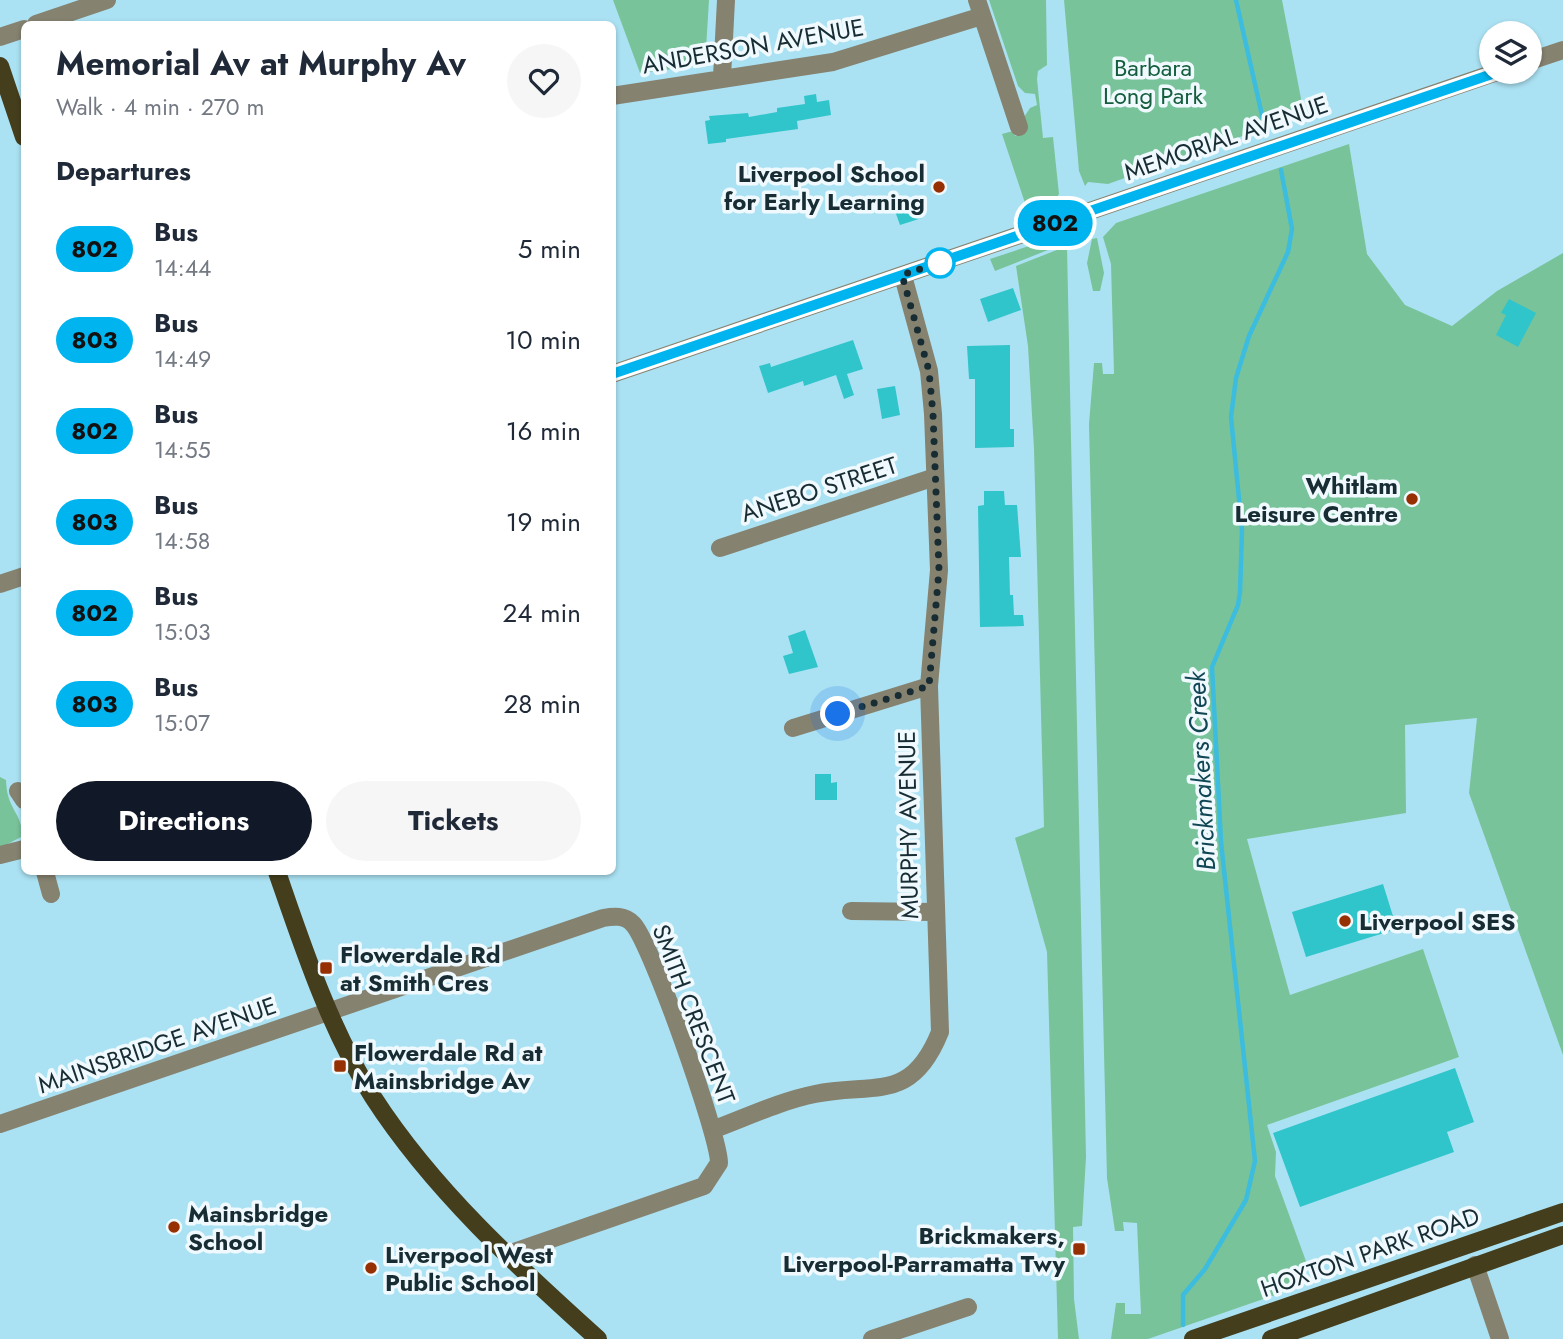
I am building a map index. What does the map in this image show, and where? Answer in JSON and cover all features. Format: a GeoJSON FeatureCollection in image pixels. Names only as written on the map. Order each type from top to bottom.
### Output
{"type":"FeatureCollection","features":[{"type":"Feature","properties":{"kind":"main road"},"geometry":{"type":"LineString","coordinates":[[0,66],[21,127]]}},
{"type":"Feature","properties":{"kind":"main road"},"geometry":{"type":"LineString","coordinates":[[278,875],[330,1010],[371,1094],[398,1134],[436,1181],[598,1339]]}},
{"type":"Feature","properties":{"kind":"main road","name":"HOXTON PARK ROAD"},"geometry":{"type":"LineString","coordinates":[[1193,1339],[1563,1212]]}},
{"type":"Feature","properties":{"kind":"main road","name":"HOXTON PARK ROAD"},"geometry":{"type":"LineString","coordinates":[[1271,1339],[1563,1235]]}},
{"type":"Feature","properties":{"kind":"main road"},"geometry":{"type":"LineString","coordinates":[[1468,1244],[1475,1265]]}},
{"type":"Feature","properties":{"kind":"street"},"geometry":{"type":"LineString","coordinates":[[45,21],[107,0]]}},
{"type":"Feature","properties":{"kind":"street"},"geometry":{"type":"LineString","coordinates":[[722,77],[726,0]]}},
{"type":"Feature","properties":{"kind":"street"},"geometry":{"type":"LineString","coordinates":[[979,8],[1019,127]]}},
{"type":"Feature","properties":{"kind":"street","name":"ANDERSON AVENUE"},"geometry":{"type":"LineString","coordinates":[[616,95],[833,61],[979,8]]}},
{"type":"Feature","properties":{"kind":"street"},"geometry":{"type":"LineString","coordinates":[[0,37],[21,30]]}},
{"type":"Feature","properties":{"kind":"street"},"geometry":{"type":"LineString","coordinates":[[1542,57],[1563,50]]}},
{"type":"Feature","properties":{"kind":"street","name":"MEMORIAL AVENUE"},"geometry":{"type":"LineString","coordinates":[[616,373],[1479,78]]}},
{"type":"Feature","properties":{"kind":"street","name":"MURPHY AVENUE"},"geometry":{"type":"LineString","coordinates":[[712,1130],[813,1094],[891,1086],[912,1074],[933,1048],[940,1032],[934,912],[929,686],[939,570],[935,477],[929,371],[902,275]]}},
{"type":"Feature","properties":{"kind":"street","name":"ANEBO STREET"},"geometry":{"type":"LineString","coordinates":[[720,548],[935,477]]}},
{"type":"Feature","properties":{"kind":"street"},"geometry":{"type":"LineString","coordinates":[[0,584],[21,577]]}},
{"type":"Feature","properties":{"kind":"street"},"geometry":{"type":"LineString","coordinates":[[793,728],[929,686]]}},
{"type":"Feature","properties":{"kind":"street"},"geometry":{"type":"LineString","coordinates":[[0,855],[21,850]]}},
{"type":"Feature","properties":{"kind":"street"},"geometry":{"type":"LineString","coordinates":[[46,875],[51,894]]}},
{"type":"Feature","properties":{"kind":"street"},"geometry":{"type":"LineString","coordinates":[[851,911],[934,912]]}},
{"type":"Feature","properties":{"kind":"street","name":"SMITH CRESCENT"},"geometry":{"type":"LineString","coordinates":[[330,1010],[603,918],[615,916],[632,921],[649,951],[712,1130],[719,1163],[704,1186],[508,1254]]}},
{"type":"Feature","properties":{"kind":"street","name":"MAINSBRIDGE AVENUE"},"geometry":{"type":"LineString","coordinates":[[0,1124],[330,1010]]}},
{"type":"Feature","properties":{"kind":"street"},"geometry":{"type":"LineString","coordinates":[[1475,1265],[1500,1339]]}},
{"type":"Feature","properties":{"kind":"street"},"geometry":{"type":"LineString","coordinates":[[872,1339],[968,1307]]}},
{"type":"Feature","properties":{"kind":"green space"},"geometry":{"type":"Polygon","coordinates":[[[613,0],[709,0],[705,65],[640,73],[613,0]]]}},
{"type":"Feature","properties":{"kind":"green space","name":"Barbara Long Park"},"geometry":{"type":"Polygon","coordinates":[[[989,0],[1046,0],[1047,65],[1038,71],[1037,79],[1043,138],[1053,137],[1059,194],[1049,210],[1023,220],[1020,214],[1025,203],[1002,134],[1013,131],[1015,136],[1026,132],[1024,117],[1030,108],[1037,105],[1035,94],[1025,93],[1018,86],[989,0]]]}},
{"type":"Feature","properties":{"kind":"green space","name":"Barbara Long Park"},"geometry":{"type":"Polygon","coordinates":[[[1064,0],[1282,0],[1304,114],[1108,184],[1088,182],[1085,186],[1079,171],[1064,0]]]}},
{"type":"Feature","properties":{"kind":"green space"},"geometry":{"type":"Polygon","coordinates":[[[1349,144],[1367,254],[1405,305],[1452,326],[1497,291],[1563,253],[1563,1055],[1469,793],[1477,718],[1405,725],[1406,813],[1247,839],[1290,995],[1423,949],[1459,1057],[1267,1125],[1276,1152],[1275,1176],[1307,1264],[1301,1286],[1148,1339],[1111,1339],[1116,1303],[1125,1303],[1125,1314],[1141,1314],[1137,1223],[1123,1222],[1124,1231],[1115,1231],[1107,1178],[1089,424],[1094,363],[1102,363],[1103,374],[1114,374],[1111,264],[1103,237],[1116,223],[1349,144]]]}},
{"type":"Feature","properties":{"kind":"green space"},"geometry":{"type":"Polygon","coordinates":[[[1097,238],[1104,273],[1100,291],[1093,291],[1087,263],[1092,239],[1097,238]]]}},
{"type":"Feature","properties":{"kind":"green space"},"geometry":{"type":"Polygon","coordinates":[[[1050,239],[1053,248],[995,271],[990,259],[1050,239]]]}},
{"type":"Feature","properties":{"kind":"green space"},"geometry":{"type":"Polygon","coordinates":[[[1067,246],[1086,1157],[1082,1226],[1073,1227],[1074,1299],[1079,1339],[1058,1339],[1047,952],[1015,838],[1044,827],[1034,449],[1028,346],[1016,266],[1067,246]]]}},
{"type":"Feature","properties":{"kind":"green space"},"geometry":{"type":"Polygon","coordinates":[[[0,777],[6,780],[9,798],[21,827],[21,837],[0,848],[0,777]]]}},
{"type":"Feature","properties":{"kind":"building"},"geometry":{"type":"Polygon","coordinates":[[[816,94],[817,102],[829,100],[831,115],[797,121],[798,129],[708,144],[705,121],[710,120],[709,116],[748,113],[749,117],[777,112],[777,108],[805,104],[804,96],[816,94]]]}},
{"type":"Feature","properties":{"kind":"building"},"geometry":{"type":"Polygon","coordinates":[[[917,203],[922,218],[900,225],[895,211],[917,203]]]}},
{"type":"Feature","properties":{"kind":"building"},"geometry":{"type":"Polygon","coordinates":[[[1013,288],[1021,310],[988,322],[980,299],[1013,288]]]}},
{"type":"Feature","properties":{"kind":"building"},"geometry":{"type":"Polygon","coordinates":[[[1509,299],[1536,313],[1518,347],[1496,335],[1506,315],[1501,313],[1509,299]]]}},
{"type":"Feature","properties":{"kind":"building"},"geometry":{"type":"Polygon","coordinates":[[[853,340],[863,369],[847,374],[854,395],[844,399],[836,375],[804,386],[803,381],[768,393],[759,366],[770,363],[771,367],[853,340]]]}},
{"type":"Feature","properties":{"kind":"building"},"geometry":{"type":"Polygon","coordinates":[[[1010,345],[1010,429],[1014,429],[1014,447],[975,448],[975,379],[969,379],[967,346],[1010,345]]]}},
{"type":"Feature","properties":{"kind":"building"},"geometry":{"type":"Polygon","coordinates":[[[895,386],[900,415],[882,419],[877,389],[895,386]]]}},
{"type":"Feature","properties":{"kind":"building"},"geometry":{"type":"Polygon","coordinates":[[[984,491],[1004,491],[1005,505],[1017,505],[1021,557],[1009,557],[1010,595],[1013,595],[1014,615],[1023,615],[1024,626],[980,627],[978,506],[984,505],[984,491]]]}},
{"type":"Feature","properties":{"kind":"building"},"geometry":{"type":"Polygon","coordinates":[[[805,630],[818,667],[789,674],[783,656],[793,653],[788,636],[805,630]]]}},
{"type":"Feature","properties":{"kind":"building"},"geometry":{"type":"Polygon","coordinates":[[[815,774],[831,774],[831,783],[837,782],[837,800],[815,800],[815,774]]]}},
{"type":"Feature","properties":{"kind":"building","name":"Liverpool SES"},"geometry":{"type":"Polygon","coordinates":[[[1383,884],[1397,929],[1306,957],[1292,912],[1383,884]]]}},
{"type":"Feature","properties":{"kind":"building"},"geometry":{"type":"Polygon","coordinates":[[[1455,1068],[1474,1122],[1447,1132],[1454,1152],[1300,1207],[1273,1133],[1455,1068]]]}},
{"type":"Feature","properties":{"kind":"waterway","name":"Brickmakers Creek"},"geometry":{"type":"LineString","coordinates":[[1236,0],[1266,133]]}},
{"type":"Feature","properties":{"kind":"waterway","name":"Brickmakers Creek"},"geometry":{"type":"LineString","coordinates":[[1183,1325],[1183,1295],[1205,1269],[1246,1200],[1255,1161],[1221,842],[1212,667],[1238,605],[1240,592],[1242,530],[1231,417],[1236,378],[1249,336],[1288,252],[1292,229],[1281,170]]}},
{"type":"Feature","properties":{"kind":"bus line","name":"802"},"geometry":{"type":"LineString","coordinates":[[616,373],[1479,78]]}},
{"type":"Feature","properties":{"kind":"place","name":"Liverpool School for Early Learning"},"geometry":{"type":"Point","coordinates":[939,187]}},
{"type":"Feature","properties":{"kind":"place","name":"Whitlam Leisure Centre"},"geometry":{"type":"Point","coordinates":[1412,499]}},
{"type":"Feature","properties":{"kind":"place","name":"Liverpool SES"},"geometry":{"type":"Point","coordinates":[1345,921]}},
{"type":"Feature","properties":{"kind":"place","name":"Flowerdale Rd at Smith Cres"},"geometry":{"type":"Point","coordinates":[326,968]}},
{"type":"Feature","properties":{"kind":"place","name":"Flowerdale Rd at Mainsbridge Av"},"geometry":{"type":"Point","coordinates":[340,1066]}},
{"type":"Feature","properties":{"kind":"place","name":"Mainsbridge School"},"geometry":{"type":"Point","coordinates":[174,1227]}},
{"type":"Feature","properties":{"kind":"place","name":"Brickmakers, Liverpool-Parramatta Twy"},"geometry":{"type":"Point","coordinates":[1079,1249]}},
{"type":"Feature","properties":{"kind":"place","name":"Liverpool West Public School"},"geometry":{"type":"Point","coordinates":[371,1268]}},
{"type":"Feature","properties":{"kind":"route"},"geometry":{"type":"LineString","coordinates":[[838,714],[929,686],[939,570],[933,414],[929,371],[902,275],[950,259],[940,263]]}}]}
